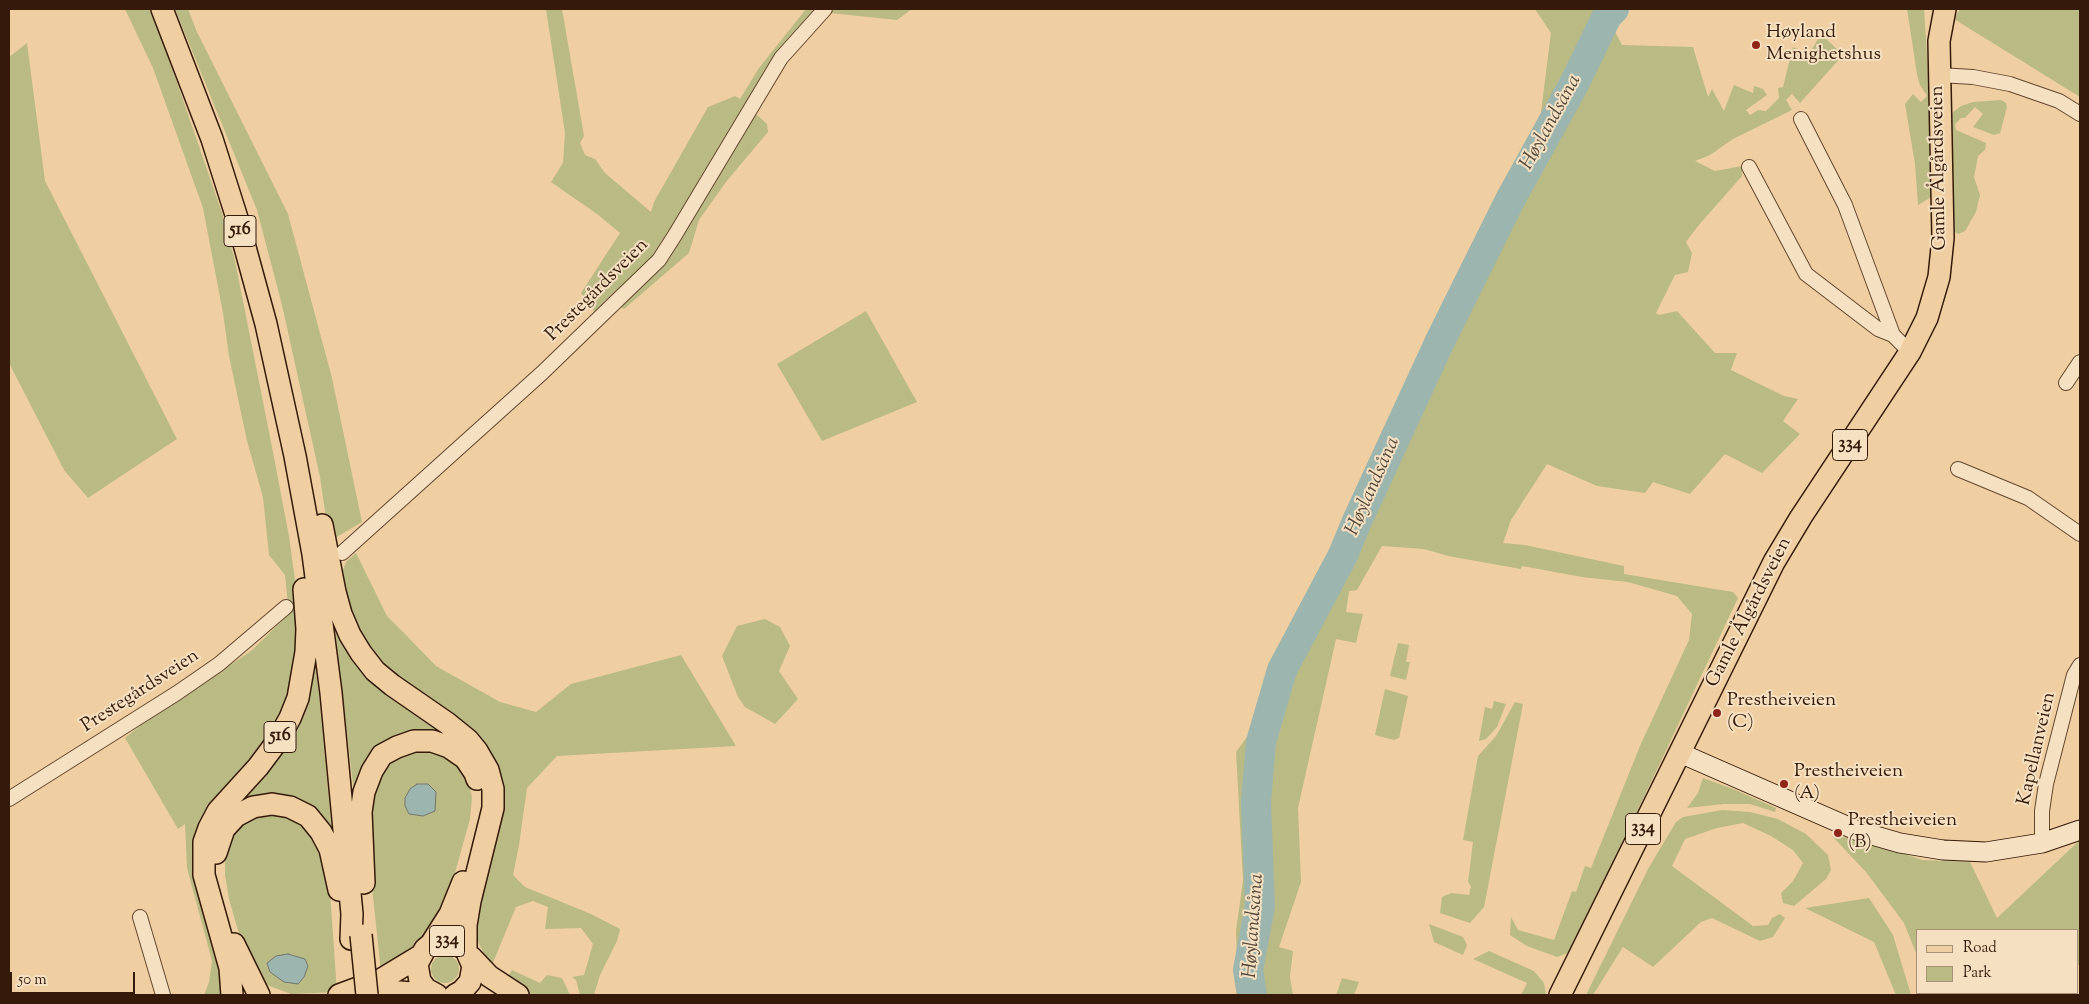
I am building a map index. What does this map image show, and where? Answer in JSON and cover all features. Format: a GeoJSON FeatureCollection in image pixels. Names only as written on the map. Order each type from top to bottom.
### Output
{"type":"FeatureCollection","features":[{"type":"Feature","properties":{"kind":"main road","name":"516"},"geometry":{"type":"LineString","coordinates":[[162,9],[212,138],[237,218],[266,324],[295,456],[313,554],[327,659],[352,914],[367,995]]}},
{"type":"Feature","properties":{"kind":"main road","name":"Gamle Ålgårdsveien"},"geometry":{"type":"LineString","coordinates":[[1560,995],[1774,562],[1801,517],[1920,334],[1933,299],[1942,258],[1944,208],[1939,41],[1945,9]]}},
{"type":"Feature","properties":{"kind":"main road","name":"516"},"geometry":{"type":"LineString","coordinates":[[295,456],[316,492],[335,592],[350,635],[361,653],[375,671],[468,740],[488,770],[493,789],[493,808],[466,925],[469,954]]}},
{"type":"Feature","properties":{"kind":"main road","name":"516"},"geometry":{"type":"LineString","coordinates":[[232,995],[230,968],[204,875],[204,842],[218,811],[258,767],[276,743],[290,718],[298,698],[303,677],[307,629],[306,602],[290,495],[295,456]]}},
{"type":"Feature","properties":{"kind":"main road","name":"516"},"geometry":{"type":"LineString","coordinates":[[356,995],[356,937],[364,882],[361,812],[364,792],[372,771],[382,755],[414,741],[432,741],[449,747],[465,758],[475,773],[481,792],[480,818],[462,887],[450,914],[425,950]]}},
{"type":"Feature","properties":{"kind":"main road","name":"516"},"geometry":{"type":"LineString","coordinates":[[259,995],[238,955],[217,882],[215,862],[218,844],[224,829],[236,816],[253,807],[272,804],[290,807],[308,816],[321,832],[330,849],[356,937]]}},
{"type":"Feature","properties":{"kind":"main road","name":"334"},"geometry":{"type":"LineString","coordinates":[[339,995],[382,979],[425,950],[444,940],[454,942],[469,954],[490,976],[518,995]]}},
{"type":"Feature","properties":{"kind":"main road","name":"334"},"geometry":{"type":"LineString","coordinates":[[425,950],[418,964],[420,981],[426,989],[435,995]]}},
{"type":"Feature","properties":{"kind":"main road","name":"334"},"geometry":{"type":"LineString","coordinates":[[465,994],[473,973],[469,954]]}},
{"type":"Feature","properties":{"kind":"main road","name":"334"},"geometry":{"type":"LineString","coordinates":[[377,995],[400,992],[435,995]]}},
{"type":"Feature","properties":{"kind":"street","name":"Prestegårdsveien"},"geometry":{"type":"LineString","coordinates":[[342,553],[542,373],[659,260],[676,235],[781,58],[825,9]]}},
{"type":"Feature","properties":{"kind":"street"},"geometry":{"type":"LineString","coordinates":[[1940,75],[1973,77],[2010,84],[2059,101],[2080,114]]}},
{"type":"Feature","properties":{"kind":"street"},"geometry":{"type":"LineString","coordinates":[[1801,120],[1845,205],[1894,335],[1910,352]]}},
{"type":"Feature","properties":{"kind":"street"},"geometry":{"type":"LineString","coordinates":[[1749,167],[1806,274],[1878,329],[1894,335]]}},
{"type":"Feature","properties":{"kind":"street"},"geometry":{"type":"LineString","coordinates":[[2066,383],[2080,362]]}},
{"type":"Feature","properties":{"kind":"street"},"geometry":{"type":"LineString","coordinates":[[1958,469],[2028,498],[2080,534]]}},
{"type":"Feature","properties":{"kind":"street","name":"Prestegårdsveien"},"geometry":{"type":"LineString","coordinates":[[9,799],[213,668],[286,607]]}},
{"type":"Feature","properties":{"kind":"street","name":"Kapellanveien"},"geometry":{"type":"LineString","coordinates":[[2042,843],[2042,811],[2046,784],[2074,676],[2080,665]]}},
{"type":"Feature","properties":{"kind":"street"},"geometry":{"type":"LineString","coordinates":[[1680,753],[1858,831],[1900,843],[1943,850],[1986,852],[2042,843],[2080,830]]}},
{"type":"Feature","properties":{"kind":"street"},"geometry":{"type":"LineString","coordinates":[[140,917],[163,995]]}},
{"type":"Feature","properties":{"kind":"green space"},"geometry":{"type":"Polygon","coordinates":[[[125,9],[149,9],[162,39],[222,213],[235,261],[271,442],[289,536],[298,602],[300,635],[290,691],[279,717],[255,755],[199,825],[193,848],[197,883],[225,980],[224,995],[204,995],[209,982],[212,961],[187,868],[185,824],[178,829],[125,738],[146,721],[251,651],[289,614],[285,575],[269,555],[263,497],[247,441],[229,356],[223,313],[203,208],[153,68],[125,9]]]}},
{"type":"Feature","properties":{"kind":"green space"},"geometry":{"type":"Polygon","coordinates":[[[175,9],[188,9],[197,32],[288,214],[332,378],[362,522],[335,538],[327,525],[320,477],[282,305],[257,210],[175,9]]]}},
{"type":"Feature","properties":{"kind":"green space"},"geometry":{"type":"Polygon","coordinates":[[[546,9],[562,9],[584,136],[580,143],[585,155],[595,159],[605,173],[651,212],[654,202],[708,107],[735,96],[740,99],[759,68],[806,9],[816,9],[794,33],[746,105],[767,124],[768,132],[726,182],[699,220],[689,253],[624,309],[609,299],[595,312],[581,293],[620,233],[597,214],[551,182],[563,163],[565,133],[546,9]]]}},
{"type":"Feature","properties":{"kind":"green space"},"geometry":{"type":"Polygon","coordinates":[[[834,9],[912,9],[897,20],[830,13],[834,9]]]}},
{"type":"Feature","properties":{"kind":"green space"},"geometry":{"type":"Polygon","coordinates":[[[1535,9],[1622,9],[1610,22],[1622,45],[1693,47],[1708,97],[1712,89],[1724,111],[1734,85],[1753,93],[1754,86],[1763,89],[1767,95],[1746,110],[1750,115],[1758,110],[1766,111],[1779,98],[1778,88],[1783,87],[1793,47],[1809,54],[1821,34],[1843,55],[1800,103],[1792,94],[1786,100],[1792,110],[1733,139],[1710,155],[1695,161],[1715,171],[1742,166],[1742,176],[1686,242],[1692,253],[1688,272],[1675,275],[1656,313],[1659,315],[1677,311],[1715,353],[1737,353],[1731,370],[1784,396],[1798,399],[1783,421],[1800,434],[1762,473],[1725,454],[1690,494],[1653,482],[1645,493],[1597,486],[1547,464],[1511,520],[1503,543],[1525,545],[1624,566],[1624,574],[1733,592],[1738,598],[1574,945],[1568,953],[1557,957],[1527,946],[1510,935],[1511,917],[1518,930],[1554,940],[1572,891],[1576,892],[1585,866],[1591,868],[1640,746],[1689,640],[1692,614],[1677,596],[1628,582],[1582,577],[1522,566],[1521,569],[1448,556],[1424,549],[1382,546],[1357,590],[1349,591],[1346,612],[1363,614],[1356,643],[1336,639],[1298,808],[1301,882],[1279,947],[1293,951],[1290,977],[1293,995],[1238,995],[1236,931],[1243,880],[1236,752],[1255,726],[1344,531],[1540,120],[1551,33],[1535,9]]]}},
{"type":"Feature","properties":{"kind":"green space"},"geometry":{"type":"Polygon","coordinates":[[[1907,9],[1924,9],[1931,118],[1933,196],[1918,205],[1915,164],[1905,104],[1913,94],[1921,102],[1927,96],[1920,85],[1917,74],[1907,9]]]}},
{"type":"Feature","properties":{"kind":"green space"},"geometry":{"type":"Polygon","coordinates":[[[1960,9],[2080,9],[2080,97],[1954,19],[1960,9]]]}},
{"type":"Feature","properties":{"kind":"green space"},"geometry":{"type":"Polygon","coordinates":[[[27,43],[45,181],[177,439],[88,498],[64,470],[9,363],[9,57],[27,43]]]}},
{"type":"Feature","properties":{"kind":"green space"},"geometry":{"type":"Polygon","coordinates":[[[2001,100],[2006,103],[2007,107],[2000,133],[1994,135],[1973,127],[1983,114],[1975,107],[1965,118],[1961,118],[1955,124],[1956,130],[1986,143],[1985,150],[1978,156],[1974,177],[1980,195],[1976,212],[1965,231],[1958,234],[1951,229],[1949,122],[1953,112],[1961,106],[1973,102],[2001,100]]]}},
{"type":"Feature","properties":{"kind":"green space"},"geometry":{"type":"Polygon","coordinates":[[[866,311],[917,402],[822,441],[777,364],[866,311]]]}},
{"type":"Feature","properties":{"kind":"green space"},"geometry":{"type":"Polygon","coordinates":[[[356,553],[387,616],[436,666],[500,702],[536,712],[571,684],[681,655],[736,746],[557,756],[527,788],[513,875],[525,887],[591,914],[620,929],[617,941],[600,975],[594,995],[580,995],[576,980],[572,977],[584,975],[593,944],[581,928],[545,929],[548,907],[533,901],[516,907],[492,965],[487,959],[478,942],[475,925],[502,807],[502,780],[496,764],[396,678],[379,661],[357,632],[343,596],[342,573],[346,562],[356,553]]]}},
{"type":"Feature","properties":{"kind":"green space"},"geometry":{"type":"Polygon","coordinates":[[[765,619],[780,627],[790,646],[779,671],[798,699],[775,724],[745,707],[738,697],[722,656],[737,626],[765,619]]]}},
{"type":"Feature","properties":{"kind":"green space"},"geometry":{"type":"Polygon","coordinates":[[[334,622],[452,734],[418,732],[354,793],[334,622]]]}},
{"type":"Feature","properties":{"kind":"green space"},"geometry":{"type":"Polygon","coordinates":[[[1398,643],[1409,645],[1406,662],[1410,662],[1406,680],[1390,676],[1398,643]]]}},
{"type":"Feature","properties":{"kind":"green space"},"geometry":{"type":"Polygon","coordinates":[[[315,664],[332,832],[320,820],[238,806],[312,665],[315,664]]]}},
{"type":"Feature","properties":{"kind":"green space"},"geometry":{"type":"Polygon","coordinates":[[[1385,689],[1408,696],[1399,738],[1394,740],[1375,735],[1385,689]]]}},
{"type":"Feature","properties":{"kind":"green space"},"geometry":{"type":"Polygon","coordinates":[[[1494,701],[1506,704],[1497,727],[1486,739],[1479,741],[1485,707],[1492,709],[1494,701]]]}},
{"type":"Feature","properties":{"kind":"green space"},"geometry":{"type":"Polygon","coordinates":[[[1515,702],[1523,704],[1484,907],[1470,923],[1440,913],[1442,897],[1451,893],[1469,895],[1471,886],[1468,882],[1473,842],[1463,840],[1478,756],[1496,736],[1515,702]]]}},
{"type":"Feature","properties":{"kind":"green space"},"geometry":{"type":"Polygon","coordinates":[[[413,750],[442,754],[454,762],[462,771],[469,781],[472,798],[470,819],[448,898],[427,935],[411,950],[381,972],[368,825],[376,781],[387,766],[402,755],[413,750]]]}},
{"type":"Feature","properties":{"kind":"green space"},"geometry":{"type":"Polygon","coordinates":[[[1703,778],[1776,808],[1775,812],[1750,804],[1724,804],[1687,808],[1698,793],[1703,778]]]}},
{"type":"Feature","properties":{"kind":"green space"},"geometry":{"type":"Polygon","coordinates":[[[1722,810],[1750,812],[1778,819],[1806,834],[1828,855],[1831,870],[1826,879],[1794,906],[1783,903],[1781,893],[1793,881],[1803,863],[1793,850],[1771,836],[1743,823],[1717,828],[1685,839],[1672,866],[1753,926],[1768,925],[1772,918],[1780,914],[1785,918],[1773,937],[1760,941],[1712,918],[1701,922],[1653,967],[1623,947],[1593,995],[1586,995],[1648,869],[1676,822],[1683,817],[1722,810]]]}},
{"type":"Feature","properties":{"kind":"green space"},"geometry":{"type":"Polygon","coordinates":[[[279,811],[303,823],[321,850],[330,892],[337,992],[291,994],[267,985],[249,960],[239,934],[229,899],[225,875],[225,855],[230,839],[249,819],[279,811]]]}},
{"type":"Feature","properties":{"kind":"green space"},"geometry":{"type":"Polygon","coordinates":[[[1832,836],[1861,839],[1922,860],[1970,862],[1997,918],[2080,840],[2080,966],[2079,929],[1916,929],[1916,953],[1904,923],[1866,872],[1832,836]]]}},
{"type":"Feature","properties":{"kind":"green space"},"geometry":{"type":"Polygon","coordinates":[[[1869,898],[1893,935],[1911,995],[1896,995],[1874,942],[1805,908],[1869,898]]]}},
{"type":"Feature","properties":{"kind":"green space"},"geometry":{"type":"Polygon","coordinates":[[[1429,924],[1463,937],[1467,945],[1463,955],[1434,942],[1429,924]]]}},
{"type":"Feature","properties":{"kind":"green space"},"geometry":{"type":"Polygon","coordinates":[[[1489,951],[1534,971],[1544,983],[1546,995],[1521,995],[1527,983],[1473,959],[1489,951]]]}},
{"type":"Feature","properties":{"kind":"green space"},"geometry":{"type":"Polygon","coordinates":[[[445,955],[455,959],[459,969],[455,979],[445,983],[435,979],[431,969],[435,959],[445,955]]]}},
{"type":"Feature","properties":{"kind":"green space"},"geometry":{"type":"Polygon","coordinates":[[[512,970],[540,983],[547,975],[562,978],[570,995],[529,995],[506,980],[512,970]]]}},
{"type":"Feature","properties":{"kind":"green space"},"geometry":{"type":"Polygon","coordinates":[[[1342,978],[1359,982],[1354,995],[1336,995],[1342,978]]]}},
{"type":"Feature","properties":{"kind":"green space"},"geometry":{"type":"Polygon","coordinates":[[[1932,994],[2050,994],[2050,995],[1932,994]]]}},
{"type":"Feature","properties":{"kind":"water"},"geometry":{"type":"Polygon","coordinates":[[[417,784],[428,784],[436,792],[435,811],[423,816],[409,814],[405,806],[405,798],[410,789],[417,784]]]}},
{"type":"Feature","properties":{"kind":"water"},"geometry":{"type":"Polygon","coordinates":[[[288,954],[305,959],[308,966],[304,977],[298,984],[284,982],[270,972],[267,963],[276,956],[288,954]]]}},
{"type":"Feature","properties":{"kind":"waterway","name":"Høylandsåna"},"geometry":{"type":"LineString","coordinates":[[1252,995],[1248,970],[1260,906],[1256,802],[1261,742],[1282,670],[1343,555],[1440,341],[1510,200],[1574,84],[1607,16],[1614,9]]}},
{"type":"Feature","properties":{"kind":"place","name":"Høyland Menighetshus"},"geometry":{"type":"Point","coordinates":[1756,45]}},
{"type":"Feature","properties":{"kind":"place","name":"Prestheiveien (C)"},"geometry":{"type":"Point","coordinates":[1717,713]}},
{"type":"Feature","properties":{"kind":"place","name":"Prestheiveien (A)"},"geometry":{"type":"Point","coordinates":[1784,784]}},
{"type":"Feature","properties":{"kind":"place","name":"Prestheiveien (B)"},"geometry":{"type":"Point","coordinates":[1838,833]}}]}
